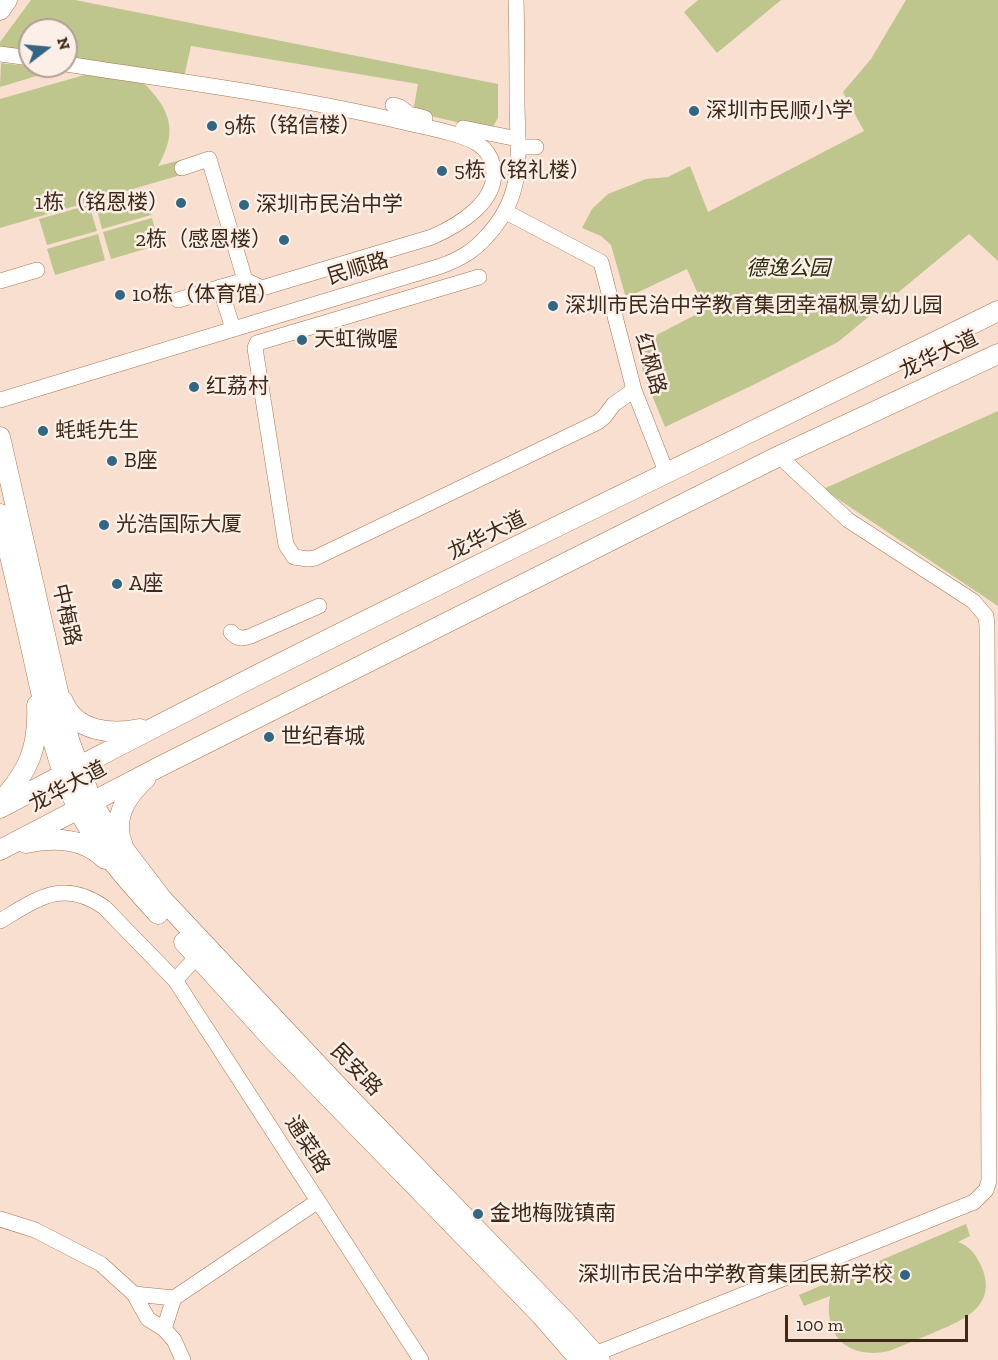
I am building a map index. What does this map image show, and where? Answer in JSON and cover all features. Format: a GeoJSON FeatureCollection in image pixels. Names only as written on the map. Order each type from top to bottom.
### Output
{"type":"FeatureCollection","features":[{"type":"Feature","properties":{"kind":"main road"},"geometry":{"type":"LineString","coordinates":[[0,10],[7,0]]}},
{"type":"Feature","properties":{"kind":"main road","name":"龙华大道"},"geometry":{"type":"LineString","coordinates":[[0,808],[161,725],[998,311]]}},
{"type":"Feature","properties":{"kind":"main road","name":"龙华大道"},"geometry":{"type":"LineString","coordinates":[[2,849],[160,766],[779,456],[994,358]]}},
{"type":"Feature","properties":{"kind":"main road","name":"中梅路"},"geometry":{"type":"LineString","coordinates":[[0,437],[69,740],[70,771]]}},
{"type":"Feature","properties":{"kind":"main road","name":"中梅路"},"geometry":{"type":"LineString","coordinates":[[0,514],[36,667],[70,771],[86,806]]}},
{"type":"Feature","properties":{"kind":"main road"},"geometry":{"type":"LineString","coordinates":[[0,802],[13,787],[32,756],[38,727],[36,667]]}},
{"type":"Feature","properties":{"kind":"main road"},"geometry":{"type":"LineString","coordinates":[[58,688],[65,706],[73,716],[93,729],[117,733],[161,725]]}},
{"type":"Feature","properties":{"kind":"main road"},"geometry":{"type":"LineString","coordinates":[[136,879],[118,833],[119,815],[125,802],[143,780],[160,766]]}},
{"type":"Feature","properties":{"kind":"main road","name":"民安路"},"geometry":{"type":"LineString","coordinates":[[86,806],[108,857],[170,908],[592,1358]]}},
{"type":"Feature","properties":{"kind":"main road"},"geometry":{"type":"LineString","coordinates":[[2,849],[54,838],[86,845],[136,879]]}},
{"type":"Feature","properties":{"kind":"main road","name":"民安路"},"geometry":{"type":"LineString","coordinates":[[136,879],[197,957],[273,1040],[541,1315],[592,1358]]}},
{"type":"Feature","properties":{"kind":"street","name":"民顺路"},"geometry":{"type":"LineString","coordinates":[[0,400],[455,261],[477,247],[506,212],[517,177],[516,0]]}},
{"type":"Feature","properties":{"kind":"street"},"geometry":{"type":"LineString","coordinates":[[0,54],[18,56]]}},
{"type":"Feature","properties":{"kind":"street"},"geometry":{"type":"LineString","coordinates":[[78,66],[338,107],[536,147]]}},
{"type":"Feature","properties":{"kind":"street"},"geometry":{"type":"LineString","coordinates":[[178,300],[245,280],[262,288],[432,237],[461,222],[475,210],[489,193],[493,180],[493,169],[486,151],[462,132],[409,114],[393,105]]}},
{"type":"Feature","properties":{"kind":"street"},"geometry":{"type":"LineString","coordinates":[[182,168],[209,159],[245,280]]}},
{"type":"Feature","properties":{"kind":"street","name":"红枫路"},"geometry":{"type":"LineString","coordinates":[[506,212],[601,262],[634,390],[667,474]]}},
{"type":"Feature","properties":{"kind":"street"},"geometry":{"type":"LineString","coordinates":[[0,281],[37,270]]}},
{"type":"Feature","properties":{"kind":"street"},"geometry":{"type":"LineString","coordinates":[[479,277],[257,343],[255,348],[286,545],[294,556],[301,559],[315,558],[598,422],[614,404],[634,390]]}},
{"type":"Feature","properties":{"kind":"street"},"geometry":{"type":"LineString","coordinates":[[220,287],[233,329]]}},
{"type":"Feature","properties":{"kind":"street"},"geometry":{"type":"LineString","coordinates":[[592,1358],[974,1202],[986,1190],[989,1181],[986,616],[973,601],[848,520],[779,456]]}},
{"type":"Feature","properties":{"kind":"street"},"geometry":{"type":"LineString","coordinates":[[231,632],[236,637],[250,636],[319,606]]}},
{"type":"Feature","properties":{"kind":"street","name":"通菜路"},"geometry":{"type":"LineString","coordinates":[[0,921],[50,894],[77,893],[91,898],[104,908],[175,980],[421,1360]]}},
{"type":"Feature","properties":{"kind":"street"},"geometry":{"type":"LineString","coordinates":[[175,980],[197,957]]}},
{"type":"Feature","properties":{"kind":"street"},"geometry":{"type":"LineString","coordinates":[[164,1329],[174,1298],[318,1200]]}},
{"type":"Feature","properties":{"kind":"street"},"geometry":{"type":"LineString","coordinates":[[0,1220],[35,1230],[101,1264],[134,1294],[148,1319],[164,1329],[174,1340],[183,1360]]}},
{"type":"Feature","properties":{"kind":"street"},"geometry":{"type":"LineString","coordinates":[[134,1294],[174,1298]]}},
{"type":"Feature","properties":{"kind":"green space"},"geometry":{"type":"Polygon","coordinates":[[[31,0],[75,0],[498,84],[498,118],[492,128],[487,129],[413,112],[418,84],[191,46],[184,77],[78,60],[78,18],[18,18],[18,51],[0,48],[0,42],[31,0]]]}},
{"type":"Feature","properties":{"kind":"green space"},"geometry":{"type":"Polygon","coordinates":[[[698,0],[781,0],[717,53],[684,12],[698,0]]]}},
{"type":"Feature","properties":{"kind":"green space","name":"德逸公园"},"geometry":{"type":"Polygon","coordinates":[[[906,0],[998,0],[998,261],[969,234],[838,342],[665,427],[644,376],[637,345],[705,310],[687,269],[626,298],[611,245],[601,236],[582,228],[592,209],[608,194],[646,179],[668,177],[690,166],[708,212],[864,131],[843,92],[871,59],[906,0]]]}},
{"type":"Feature","properties":{"kind":"green space"},"geometry":{"type":"Polygon","coordinates":[[[1,63],[18,65],[18,78],[30,78],[0,87],[1,63]]]}},
{"type":"Feature","properties":{"kind":"green space"},"geometry":{"type":"Polygon","coordinates":[[[95,72],[132,77],[142,82],[163,107],[169,123],[169,140],[158,166],[181,160],[184,174],[0,228],[0,99],[95,72]]]}},
{"type":"Feature","properties":{"kind":"green space"},"geometry":{"type":"Polygon","coordinates":[[[143,189],[151,215],[102,229],[95,202],[143,189]]]}},
{"type":"Feature","properties":{"kind":"green space"},"geometry":{"type":"Polygon","coordinates":[[[89,205],[97,231],[47,245],[39,219],[89,205]]]}},
{"type":"Feature","properties":{"kind":"green space"},"geometry":{"type":"Polygon","coordinates":[[[152,218],[159,245],[111,259],[103,232],[152,218]]]}},
{"type":"Feature","properties":{"kind":"green space"},"geometry":{"type":"Polygon","coordinates":[[[98,234],[105,260],[55,275],[47,249],[98,234]]]}},
{"type":"Feature","properties":{"kind":"green space"},"geometry":{"type":"Polygon","coordinates":[[[998,411],[998,606],[823,489],[998,411]]]}},
{"type":"Feature","properties":{"kind":"green space"},"geometry":{"type":"Polygon","coordinates":[[[966,1224],[970,1236],[958,1242],[970,1249],[978,1259],[986,1281],[985,1293],[981,1303],[974,1311],[955,1323],[889,1351],[862,1352],[850,1348],[835,1333],[830,1323],[830,1296],[804,1306],[799,1295],[966,1224]]]}},
{"type":"Feature","properties":{"kind":"place","name":"深圳市民顺小学"},"geometry":{"type":"Point","coordinates":[694,111]}},
{"type":"Feature","properties":{"kind":"place","name":"9栋（铭信楼）"},"geometry":{"type":"Point","coordinates":[212,126]}},
{"type":"Feature","properties":{"kind":"place","name":"5栋（铭礼楼）"},"geometry":{"type":"Point","coordinates":[442,171]}},
{"type":"Feature","properties":{"kind":"place","name":"1栋（铭恩楼）"},"geometry":{"type":"Point","coordinates":[181,203]}},
{"type":"Feature","properties":{"kind":"place","name":"深圳市民治中学"},"geometry":{"type":"Point","coordinates":[244,205]}},
{"type":"Feature","properties":{"kind":"place","name":"2栋（感恩楼）"},"geometry":{"type":"Point","coordinates":[284,240]}},
{"type":"Feature","properties":{"kind":"place","name":"10栋（体育馆）"},"geometry":{"type":"Point","coordinates":[120,295]}},
{"type":"Feature","properties":{"kind":"place","name":"深圳市民治中学教育集团幸福枫景幼儿园"},"geometry":{"type":"Point","coordinates":[553,306]}},
{"type":"Feature","properties":{"kind":"place","name":"天虹微喔"},"geometry":{"type":"Point","coordinates":[302,340]}},
{"type":"Feature","properties":{"kind":"place","name":"红荔村"},"geometry":{"type":"Point","coordinates":[194,387]}},
{"type":"Feature","properties":{"kind":"place","name":"蚝蚝先生"},"geometry":{"type":"Point","coordinates":[43,431]}},
{"type":"Feature","properties":{"kind":"place","name":"B座"},"geometry":{"type":"Point","coordinates":[112,461]}},
{"type":"Feature","properties":{"kind":"place","name":"光浩国际大厦"},"geometry":{"type":"Point","coordinates":[104,525]}},
{"type":"Feature","properties":{"kind":"place","name":"A座"},"geometry":{"type":"Point","coordinates":[117,584]}},
{"type":"Feature","properties":{"kind":"place","name":"世纪春城"},"geometry":{"type":"Point","coordinates":[269,737]}},
{"type":"Feature","properties":{"kind":"place","name":"金地梅陇镇南"},"geometry":{"type":"Point","coordinates":[478,1214]}},
{"type":"Feature","properties":{"kind":"place","name":"深圳市民治中学教育集团民新学校"},"geometry":{"type":"Point","coordinates":[905,1275]}}]}
